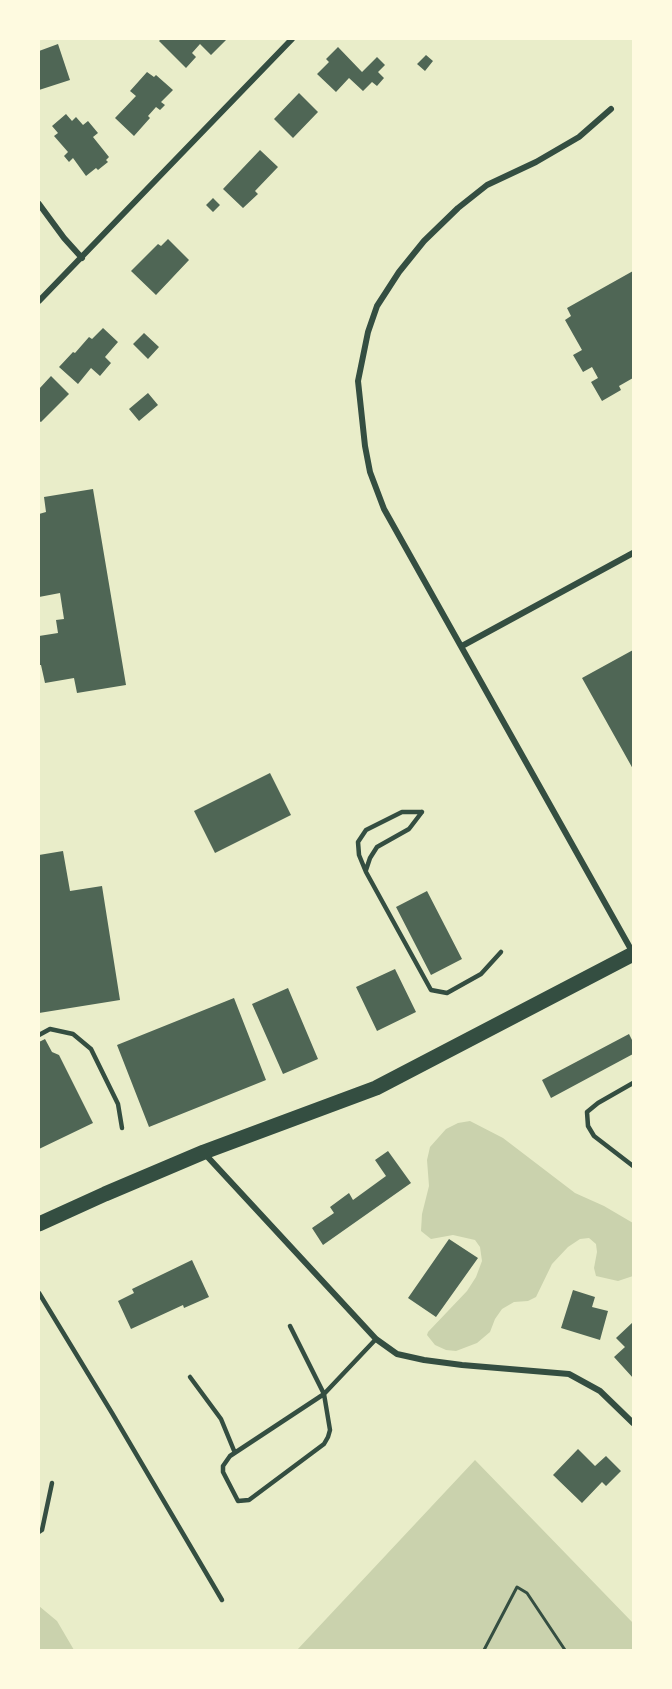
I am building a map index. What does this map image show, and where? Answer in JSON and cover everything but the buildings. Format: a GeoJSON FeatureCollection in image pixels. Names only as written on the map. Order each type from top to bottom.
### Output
{"type":"FeatureCollection","features":[{"type":"Feature","properties":{"kind":"main road"},"geometry":{"type":"LineString","coordinates":[[39,1224],[204,1152],[376,1088],[633,954]]}},
{"type":"Feature","properties":{"kind":"street"},"geometry":{"type":"LineString","coordinates":[[39,301],[292,39]]}},
{"type":"Feature","properties":{"kind":"street"},"geometry":{"type":"LineString","coordinates":[[611,109],[579,137],[537,162],[487,185],[458,208],[424,241],[399,272],[377,306],[368,332],[358,381],[360,413],[370,472],[384,509],[633,954]]}},
{"type":"Feature","properties":{"kind":"street"},"geometry":{"type":"LineString","coordinates":[[39,204],[82,258]]}},
{"type":"Feature","properties":{"kind":"street"},"geometry":{"type":"LineString","coordinates":[[462,646],[633,553]]}},
{"type":"Feature","properties":{"kind":"street"},"geometry":{"type":"LineString","coordinates":[[204,1152],[376,1339],[397,1354],[424,1360],[569,1374],[600,1391],[633,1423]]}},
{"type":"Feature","properties":{"kind":"lane"},"geometry":{"type":"LineString","coordinates":[[366,872],[370,858],[377,847],[409,829],[422,812],[402,812],[366,830],[358,842],[359,855],[366,872],[431,990],[447,993],[481,974],[501,952]]}},
{"type":"Feature","properties":{"kind":"lane"},"geometry":{"type":"LineString","coordinates":[[39,1035],[50,1029],[73,1034],[91,1049],[118,1104],[122,1128]]}},
{"type":"Feature","properties":{"kind":"lane"},"geometry":{"type":"LineString","coordinates":[[633,1083],[598,1102],[587,1112],[588,1126],[594,1136],[633,1167]]}},
{"type":"Feature","properties":{"kind":"lane"},"geometry":{"type":"LineString","coordinates":[[39,1293],[107,1403],[222,1600]]}},
{"type":"Feature","properties":{"kind":"lane"},"geometry":{"type":"LineString","coordinates":[[290,1326],[324,1394],[330,1430],[328,1437],[324,1443],[249,1500],[238,1501],[224,1472],[223,1466],[226,1462],[235,1453],[324,1394],[376,1339]]}},
{"type":"Feature","properties":{"kind":"lane"},"geometry":{"type":"LineString","coordinates":[[190,1377],[221,1419],[235,1453]]}},
{"type":"Feature","properties":{"kind":"lane"},"geometry":{"type":"LineString","coordinates":[[39,1532],[42,1530],[52,1483]]}},
{"type":"Feature","properties":{"kind":"path"},"geometry":{"type":"LineString","coordinates":[[484,1650],[517,1587],[527,1593],[565,1650]]}},
{"type":"Feature","properties":{"kind":"green space"},"geometry":{"type":"Polygon","coordinates":[[[470,1121],[503,1138],[575,1193],[633,1223],[633,1276],[618,1281],[596,1276],[594,1268],[596,1244],[589,1238],[580,1239],[568,1247],[552,1264],[536,1297],[528,1301],[514,1302],[502,1309],[490,1332],[477,1343],[456,1351],[435,1345],[427,1335],[467,1291],[476,1277],[482,1261],[480,1247],[475,1240],[453,1235],[431,1239],[421,1231],[422,1214],[429,1186],[427,1160],[430,1147],[446,1129],[458,1123],[470,1121]]]}},
{"type":"Feature","properties":{"kind":"green space"},"geometry":{"type":"Polygon","coordinates":[[[475,1460],[633,1623],[633,1650],[297,1650],[475,1460]]]}},
{"type":"Feature","properties":{"kind":"green space"},"geometry":{"type":"Polygon","coordinates":[[[39,1606],[57,1621],[74,1650],[39,1650],[39,1606]]]}}]}
